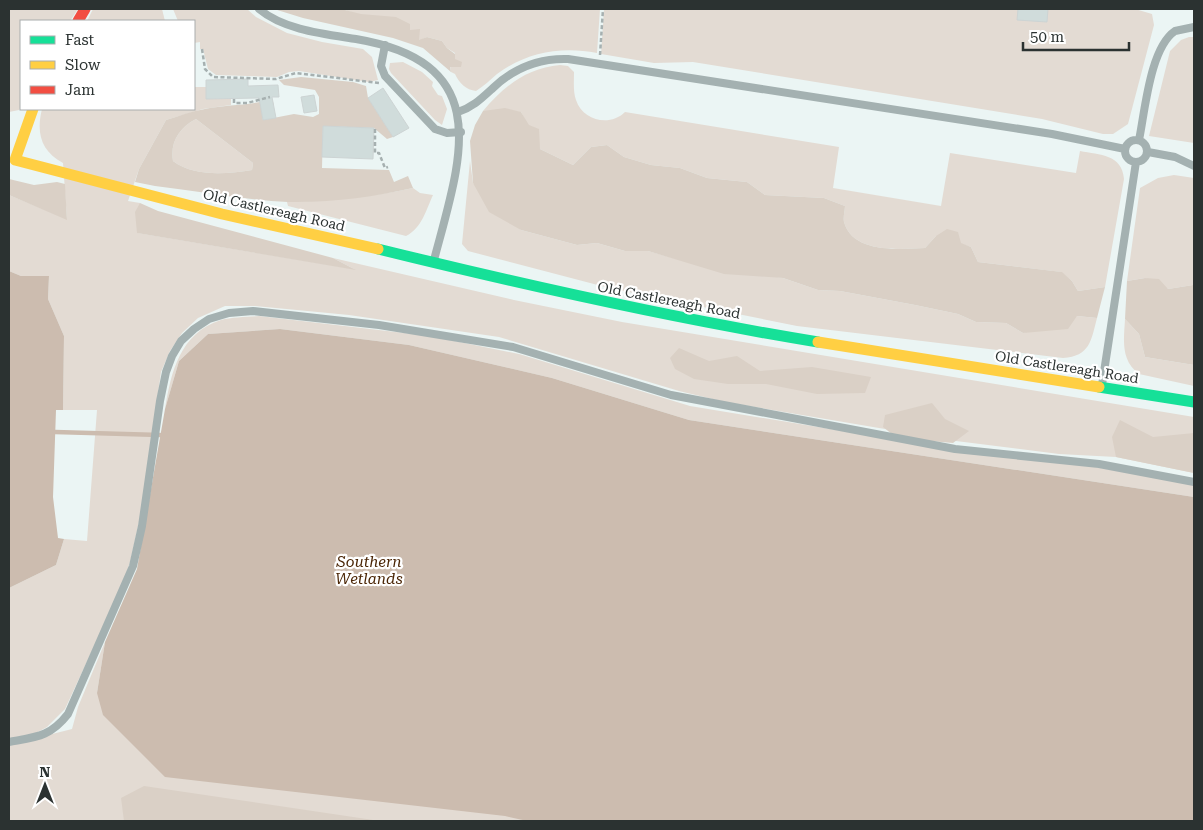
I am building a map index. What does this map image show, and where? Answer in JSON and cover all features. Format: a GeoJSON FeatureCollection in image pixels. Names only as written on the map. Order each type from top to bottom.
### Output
{"type":"FeatureCollection","features":[{"type":"Feature","properties":{"kind":"street"},"geometry":{"type":"LineString","coordinates":[[79,20],[85,9]]}},
{"type":"Feature","properties":{"kind":"street","name":"Old Castlereagh Road"},"geometry":{"type":"LineString","coordinates":[[33,110],[15,160],[144,194],[319,234],[433,264],[545,290],[756,332],[1194,402]]}},
{"type":"Feature","properties":{"kind":"lane"},"geometry":{"type":"LineString","coordinates":[[259,9],[275,19],[303,29],[385,45],[410,55],[432,70],[448,89],[458,112],[461,132],[456,178],[433,264]]}},
{"type":"Feature","properties":{"kind":"lane"},"geometry":{"type":"LineString","coordinates":[[1139,140],[1153,73],[1162,46],[1175,31],[1194,28]]}},
{"type":"Feature","properties":{"kind":"lane"},"geometry":{"type":"LineString","coordinates":[[385,45],[380,66],[385,76],[435,129],[447,133],[461,132]]}},
{"type":"Feature","properties":{"kind":"lane"},"geometry":{"type":"LineString","coordinates":[[458,112],[473,106],[506,77],[534,62],[551,58],[599,62],[1052,134],[1125,149]]}},
{"type":"Feature","properties":{"kind":"lane"},"geometry":{"type":"LineString","coordinates":[[1125,149],[1130,142],[1139,140]]}},
{"type":"Feature","properties":{"kind":"lane"},"geometry":{"type":"LineString","coordinates":[[1125,149],[1129,160],[1136,162],[1145,159],[1148,152],[1146,146],[1139,140]]}},
{"type":"Feature","properties":{"kind":"lane"},"geometry":{"type":"LineString","coordinates":[[1148,152],[1175,157],[1194,166]]}},
{"type":"Feature","properties":{"kind":"lane"},"geometry":{"type":"LineString","coordinates":[[1101,387],[1136,162]]}},
{"type":"Feature","properties":{"kind":"lane"},"geometry":{"type":"LineString","coordinates":[[9,742],[38,737],[57,728],[68,714],[133,566],[142,526],[160,401],[166,372],[172,356],[181,341],[194,329],[209,319],[229,313],[253,311],[379,325],[513,347],[671,394],[955,449],[1099,464],[1194,482]]}},
{"type":"Feature","properties":{"kind":"path"},"geometry":{"type":"LineString","coordinates":[[599,62],[603,9]]}},
{"type":"Feature","properties":{"kind":"path"},"geometry":{"type":"LineString","coordinates":[[202,49],[205,69],[210,76],[218,78],[276,79],[296,73],[364,83],[380,83]]}},
{"type":"Feature","properties":{"kind":"path"},"geometry":{"type":"LineString","coordinates":[[234,98],[234,103],[246,103],[270,97]]}},
{"type":"Feature","properties":{"kind":"path"},"geometry":{"type":"LineString","coordinates":[[375,129],[375,153],[379,153],[386,168],[388,167]]}},
{"type":"Feature","properties":{"kind":"shaded area"},"geometry":{"type":"Polygon","coordinates":[[[9,9],[78,9],[71,20],[20,20],[20,108],[9,112],[9,9]]]}},
{"type":"Feature","properties":{"kind":"shaded area"},"geometry":{"type":"Polygon","coordinates":[[[93,9],[162,9],[165,20],[88,20],[93,9]]]}},
{"type":"Feature","properties":{"kind":"shaded area"},"geometry":{"type":"Polygon","coordinates":[[[173,9],[247,9],[256,17],[287,33],[322,42],[363,49],[372,57],[378,80],[369,82],[299,71],[289,72],[277,77],[216,75],[208,69],[203,49],[200,49],[200,42],[195,43],[195,20],[178,20],[173,9]]]}},
{"type":"Feature","properties":{"kind":"shaded area"},"geometry":{"type":"Polygon","coordinates":[[[274,9],[341,9],[361,14],[396,17],[410,24],[410,30],[420,29],[419,40],[427,37],[442,41],[455,54],[455,59],[462,62],[461,67],[450,67],[451,72],[423,48],[393,38],[303,18],[274,9]]]}},
{"type":"Feature","properties":{"kind":"shaded area"},"geometry":{"type":"Polygon","coordinates":[[[341,9],[600,9],[597,53],[570,50],[532,56],[508,66],[476,91],[463,86],[455,74],[451,72],[450,66],[455,59],[455,53],[447,48],[442,41],[427,37],[419,41],[410,30],[341,9]]]}},
{"type":"Feature","properties":{"kind":"shaded area"},"geometry":{"type":"Polygon","coordinates":[[[604,9],[1135,9],[1152,14],[1154,25],[1128,124],[1113,134],[1103,134],[1042,119],[693,62],[654,63],[601,54],[604,9]]]}},
{"type":"Feature","properties":{"kind":"shaded area"},"geometry":{"type":"Polygon","coordinates":[[[1194,37],[1194,143],[1149,136],[1170,51],[1181,40],[1194,37]]]}},
{"type":"Feature","properties":{"kind":"shaded area"},"geometry":{"type":"Polygon","coordinates":[[[403,62],[422,72],[433,82],[432,86],[438,95],[442,96],[447,109],[442,125],[391,73],[389,69],[390,63],[403,62]]]}},
{"type":"Feature","properties":{"kind":"shaded area"},"geometry":{"type":"Polygon","coordinates":[[[560,65],[568,66],[574,72],[574,94],[584,113],[598,120],[619,117],[625,112],[839,147],[833,188],[941,206],[950,153],[1076,173],[1080,151],[1109,157],[1119,165],[1124,179],[1105,287],[1078,291],[1072,281],[1061,272],[978,262],[971,247],[936,236],[925,248],[891,249],[867,245],[857,240],[849,232],[844,222],[845,206],[824,198],[765,195],[747,182],[707,178],[680,168],[651,165],[624,157],[607,145],[591,147],[573,165],[540,149],[521,112],[483,111],[508,86],[527,74],[560,65]]]}},
{"type":"Feature","properties":{"kind":"shaded area"},"geometry":{"type":"Polygon","coordinates":[[[301,77],[353,82],[366,86],[368,98],[393,137],[387,139],[374,128],[323,126],[322,168],[389,170],[394,182],[408,176],[413,188],[351,199],[320,202],[288,202],[238,197],[135,182],[139,169],[166,120],[200,110],[272,99],[274,105],[261,107],[263,120],[294,114],[313,117],[319,114],[319,97],[315,90],[284,85],[279,80],[301,77]],[[196,119],[180,131],[174,142],[173,161],[191,170],[211,173],[232,173],[252,170],[253,163],[196,119]]]}},
{"type":"Feature","properties":{"kind":"shaded area"},"geometry":{"type":"Polygon","coordinates":[[[195,87],[206,87],[206,99],[231,99],[231,105],[203,109],[166,120],[139,169],[128,201],[140,203],[138,233],[354,269],[333,258],[514,300],[622,322],[1194,417],[1194,473],[1116,457],[1059,454],[956,441],[725,402],[679,391],[499,337],[349,315],[255,306],[225,306],[198,318],[182,333],[170,351],[161,372],[141,513],[130,562],[122,586],[65,709],[47,727],[36,733],[9,739],[9,588],[56,565],[64,539],[87,541],[97,410],[63,410],[64,336],[48,299],[49,277],[21,276],[9,271],[9,195],[67,219],[63,163],[45,147],[40,133],[42,110],[195,110],[195,87]]]}},
{"type":"Feature","properties":{"kind":"shaded area"},"geometry":{"type":"Polygon","coordinates":[[[505,108],[521,112],[529,125],[539,129],[540,149],[573,165],[591,147],[607,145],[624,157],[651,165],[680,168],[707,178],[747,182],[765,195],[824,198],[845,206],[844,222],[849,232],[857,240],[867,245],[878,247],[891,249],[925,248],[936,236],[947,229],[958,232],[961,243],[971,247],[978,262],[1062,272],[1072,281],[1078,291],[1105,287],[1097,318],[1077,316],[1068,329],[1023,333],[1006,323],[976,322],[958,314],[915,305],[840,291],[818,290],[783,278],[724,274],[648,251],[625,251],[597,243],[577,245],[521,230],[489,212],[473,183],[470,141],[475,125],[483,111],[505,108]]]}},
{"type":"Feature","properties":{"kind":"shaded area"},"geometry":{"type":"Polygon","coordinates":[[[196,119],[253,163],[252,170],[232,173],[201,172],[191,170],[173,161],[172,154],[177,136],[180,131],[196,119]]]}},
{"type":"Feature","properties":{"kind":"shaded area"},"geometry":{"type":"Polygon","coordinates":[[[470,161],[473,183],[521,230],[577,245],[597,243],[625,251],[648,251],[698,265],[783,278],[818,290],[840,291],[915,305],[958,314],[976,322],[1006,323],[1023,333],[1077,316],[1097,318],[1093,334],[1084,351],[1072,357],[1063,358],[797,326],[613,289],[468,251],[462,244],[470,161]]]}},
{"type":"Feature","properties":{"kind":"shaded area"},"geometry":{"type":"Polygon","coordinates":[[[1174,175],[1194,178],[1194,294],[1193,285],[1168,289],[1145,278],[1127,281],[1140,188],[1158,178],[1174,175]]]}},
{"type":"Feature","properties":{"kind":"shaded area"},"geometry":{"type":"Polygon","coordinates":[[[9,179],[34,185],[57,182],[65,184],[67,220],[9,195],[9,179]]]}},
{"type":"Feature","properties":{"kind":"shaded area"},"geometry":{"type":"Polygon","coordinates":[[[413,188],[420,193],[433,195],[420,223],[406,236],[288,206],[287,202],[350,198],[413,188]]]}},
{"type":"Feature","properties":{"kind":"shaded area"},"geometry":{"type":"Polygon","coordinates":[[[140,203],[158,211],[333,258],[356,270],[137,233],[135,212],[140,203]]]}},
{"type":"Feature","properties":{"kind":"shaded area"},"geometry":{"type":"Polygon","coordinates":[[[1145,278],[1159,279],[1168,289],[1193,285],[1194,365],[1145,357],[1139,334],[1125,319],[1127,281],[1145,278]]]}},
{"type":"Feature","properties":{"kind":"shaded area"},"geometry":{"type":"Polygon","coordinates":[[[259,316],[430,336],[519,354],[690,406],[970,452],[1095,467],[1194,484],[1194,497],[689,420],[552,378],[409,345],[280,329],[208,334],[179,361],[165,409],[175,368],[187,344],[196,334],[207,326],[221,320],[259,316]]]}},
{"type":"Feature","properties":{"kind":"shaded area"},"geometry":{"type":"Polygon","coordinates":[[[1125,319],[1139,334],[1145,357],[1194,365],[1194,386],[1139,374],[1129,362],[1124,349],[1125,319]]]}},
{"type":"Feature","properties":{"kind":"shaded area"},"geometry":{"type":"Polygon","coordinates":[[[679,348],[709,361],[737,356],[760,371],[812,367],[871,377],[865,393],[817,394],[766,384],[728,384],[694,379],[675,369],[670,358],[679,348]]]}},
{"type":"Feature","properties":{"kind":"shaded area"},"geometry":{"type":"Polygon","coordinates":[[[932,403],[945,419],[969,431],[953,443],[897,438],[883,427],[885,415],[932,403]]]}},
{"type":"Feature","properties":{"kind":"shaded area"},"geometry":{"type":"Polygon","coordinates":[[[1120,420],[1153,437],[1194,433],[1194,473],[1116,457],[1112,437],[1120,420]]]}},
{"type":"Feature","properties":{"kind":"shaded area"},"geometry":{"type":"Polygon","coordinates":[[[105,642],[97,693],[527,821],[9,821],[9,745],[72,729],[78,707],[105,642]]]}},
{"type":"Feature","properties":{"kind":"shaded area"},"geometry":{"type":"Polygon","coordinates":[[[144,786],[380,821],[124,821],[121,798],[144,786]]]}},
{"type":"Feature","properties":{"kind":"water"},"geometry":{"type":"Polygon","coordinates":[[[9,271],[21,276],[49,276],[48,299],[64,336],[63,410],[56,410],[53,497],[58,538],[64,539],[56,565],[9,588],[9,271]]]}},
{"type":"Feature","properties":{"kind":"water","name":"Southern Wetlands"},"geometry":{"type":"Polygon","coordinates":[[[280,329],[409,345],[552,378],[689,420],[1194,497],[1194,821],[527,821],[505,816],[165,777],[103,715],[97,693],[105,642],[137,569],[165,409],[179,361],[208,334],[280,329]]]}},
{"type":"Feature","properties":{"kind":"building"},"geometry":{"type":"Polygon","coordinates":[[[1018,9],[1048,9],[1047,22],[1017,20],[1018,9]]]}},
{"type":"Feature","properties":{"kind":"building"},"geometry":{"type":"Polygon","coordinates":[[[248,79],[248,86],[278,85],[279,97],[272,97],[276,118],[263,120],[259,98],[206,99],[206,80],[248,79]]]}},
{"type":"Feature","properties":{"kind":"building"},"geometry":{"type":"Polygon","coordinates":[[[383,88],[409,128],[393,137],[368,98],[383,88]]]}},
{"type":"Feature","properties":{"kind":"building"},"geometry":{"type":"Polygon","coordinates":[[[314,95],[317,111],[304,113],[301,97],[314,95]]]}},
{"type":"Feature","properties":{"kind":"building"},"geometry":{"type":"Polygon","coordinates":[[[323,126],[374,128],[373,159],[322,157],[323,126]]]}},
{"type":"Feature","properties":{"kind":"waterway"},"geometry":{"type":"LineString","coordinates":[[55,432],[160,435]]}},
{"type":"Feature","properties":{"kind":"traffic: fast"},"geometry":{"type":"LineString","coordinates":[[378,249],[597,300],[818,342]]}},
{"type":"Feature","properties":{"kind":"traffic: fast"},"geometry":{"type":"LineString","coordinates":[[1099,387],[1194,402]]}},
{"type":"Feature","properties":{"kind":"traffic: slow"},"geometry":{"type":"LineString","coordinates":[[33,110],[15,160],[222,214],[378,249]]}},
{"type":"Feature","properties":{"kind":"traffic: slow"},"geometry":{"type":"LineString","coordinates":[[818,342],[1099,387]]}},
{"type":"Feature","properties":{"kind":"traffic: jam"},"geometry":{"type":"LineString","coordinates":[[79,20],[85,9]]}}]}
